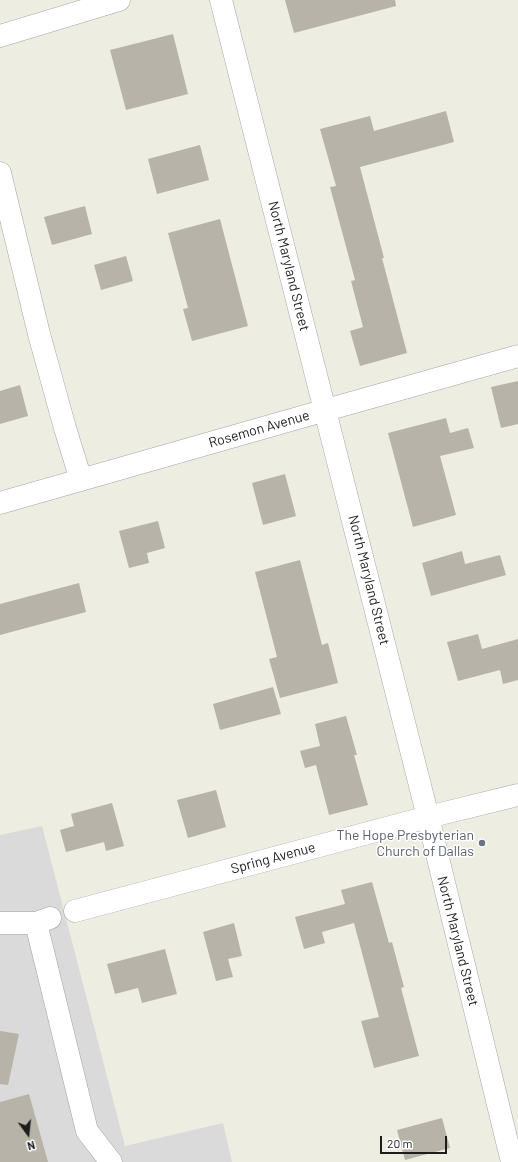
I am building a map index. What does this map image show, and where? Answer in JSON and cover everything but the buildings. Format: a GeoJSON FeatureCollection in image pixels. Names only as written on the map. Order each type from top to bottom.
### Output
{"type":"FeatureCollection","features":[{"type":"Feature","properties":{"kind":"street"},"geometry":{"type":"LineString","coordinates":[[0,36],[119,0]]}},
{"type":"Feature","properties":{"kind":"street","name":"North Maryland Street"},"geometry":{"type":"LineString","coordinates":[[221,0],[428,817],[512,1162]]}},
{"type":"Feature","properties":{"kind":"street"},"geometry":{"type":"LineString","coordinates":[[0,173],[39,334],[64,428],[81,480]]}},
{"type":"Feature","properties":{"kind":"street","name":"Rosemon Avenue"},"geometry":{"type":"LineString","coordinates":[[0,503],[518,356]]}},
{"type":"Feature","properties":{"kind":"street","name":"Spring Avenue"},"geometry":{"type":"LineString","coordinates":[[75,911],[428,817],[518,795]]}},
{"type":"Feature","properties":{"kind":"street"},"geometry":{"type":"LineString","coordinates":[[0,923],[43,921],[87,1131],[111,1162]]}},
{"type":"Feature","properties":{"kind":"shaded area"},"geometry":{"type":"Polygon","coordinates":[[[42,826],[125,1146],[223,1123],[232,1162],[0,1162],[0,835],[42,826]]]}},
{"type":"Feature","properties":{"kind":"place","name":"The Hope Presbyterian Church of Dallas"},"geometry":{"type":"Point","coordinates":[482,843]}}]}
